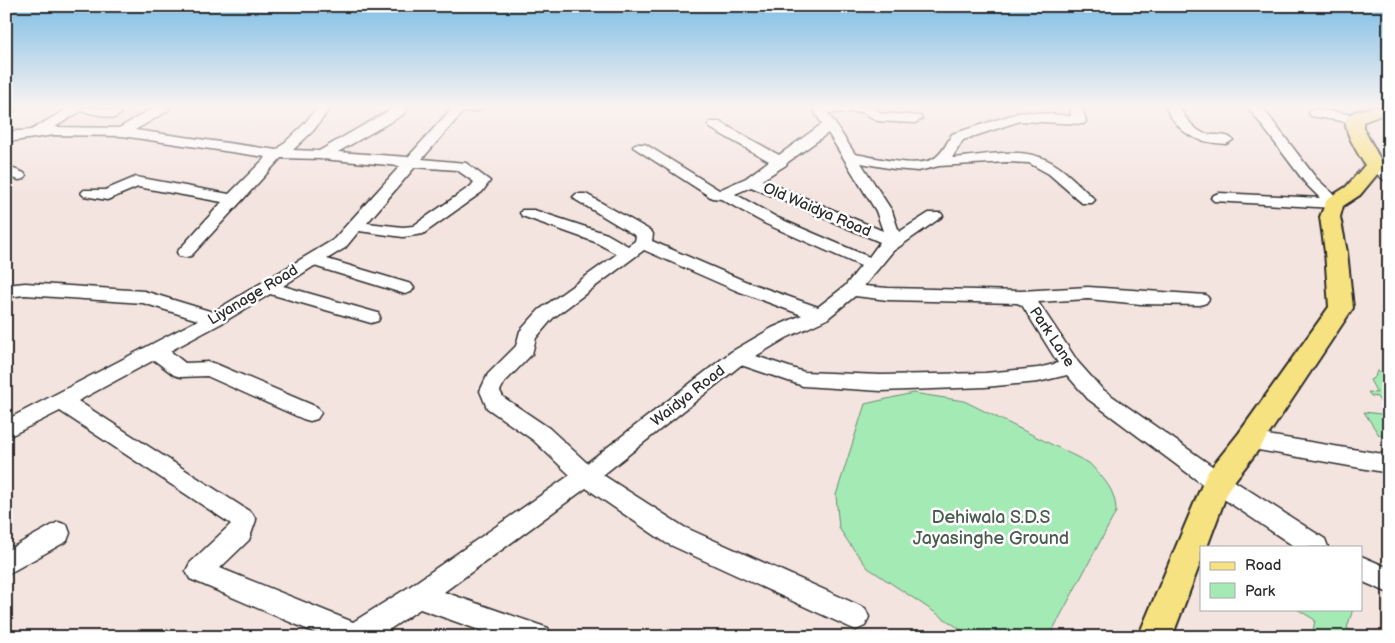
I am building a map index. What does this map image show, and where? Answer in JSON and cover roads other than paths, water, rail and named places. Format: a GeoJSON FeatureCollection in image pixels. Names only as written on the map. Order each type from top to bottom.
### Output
{"type":"FeatureCollection","features":[{"type":"Feature","properties":{"kind":"main road"},"geometry":{"type":"LineString","coordinates":[[1155,637],[1216,482],[1249,441],[1341,308],[1336,252],[1330,217],[1334,204],[1384,172],[1360,137]]}},
{"type":"Feature","properties":{"kind":"street"},"geometry":{"type":"LineString","coordinates":[[158,137],[279,154],[322,155],[461,166],[482,181],[477,189],[417,231],[355,226]]}},
{"type":"Feature","properties":{"kind":"street"},"geometry":{"type":"LineString","coordinates":[[185,252],[233,199],[298,137]]}},
{"type":"Feature","properties":{"kind":"street"},"geometry":{"type":"LineString","coordinates":[[322,155],[353,137]]}},
{"type":"Feature","properties":{"kind":"street","name":"Liyanage Road"},"geometry":{"type":"LineString","coordinates":[[8,427],[215,319],[339,244],[436,137]]}},
{"type":"Feature","properties":{"kind":"street"},"geometry":{"type":"LineString","coordinates":[[736,137],[781,162]]}},
{"type":"Feature","properties":{"kind":"street","name":"Old Waidya Road"},"geometry":{"type":"LineString","coordinates":[[751,181],[815,137]]}},
{"type":"Feature","properties":{"kind":"street"},"geometry":{"type":"LineString","coordinates":[[837,137],[884,211],[891,230],[888,244]]}},
{"type":"Feature","properties":{"kind":"street"},"geometry":{"type":"LineString","coordinates":[[939,162],[948,154],[957,138],[960,137]]}},
{"type":"Feature","properties":{"kind":"street"},"geometry":{"type":"LineString","coordinates":[[1198,137],[1202,139],[1226,140]]}},
{"type":"Feature","properties":{"kind":"street"},"geometry":{"type":"LineString","coordinates":[[1278,137],[1311,181],[1334,204]]}},
{"type":"Feature","properties":{"kind":"street"},"geometry":{"type":"LineString","coordinates":[[640,147],[717,195],[751,181]]}},
{"type":"Feature","properties":{"kind":"street"},"geometry":{"type":"LineString","coordinates":[[849,157],[912,166],[930,165],[939,162],[953,163],[1025,158],[1042,162],[1087,200]]}},
{"type":"Feature","properties":{"kind":"street","name":"Old Waidya Road"},"geometry":{"type":"LineString","coordinates":[[751,181],[888,244]]}},
{"type":"Feature","properties":{"kind":"street"},"geometry":{"type":"LineString","coordinates":[[89,193],[107,195],[136,182],[233,199]]}},
{"type":"Feature","properties":{"kind":"street"},"geometry":{"type":"LineString","coordinates":[[723,194],[772,221],[873,265]]}},
{"type":"Feature","properties":{"kind":"street"},"geometry":{"type":"LineString","coordinates":[[581,198],[645,234],[636,248],[546,314],[527,336],[525,349],[495,379],[490,392],[494,402],[540,434],[586,476],[675,534],[856,617]]}},
{"type":"Feature","properties":{"kind":"street"},"geometry":{"type":"LineString","coordinates":[[1219,198],[1334,204]]}},
{"type":"Feature","properties":{"kind":"street"},"geometry":{"type":"LineString","coordinates":[[528,213],[636,248],[820,315]]}},
{"type":"Feature","properties":{"kind":"street","name":"Waidya Road"},"geometry":{"type":"LineString","coordinates":[[354,636],[418,596],[586,476],[738,357],[779,333],[820,315],[851,290],[888,244],[935,216]]}},
{"type":"Feature","properties":{"kind":"street"},"geometry":{"type":"LineString","coordinates":[[312,260],[405,288]]}},
{"type":"Feature","properties":{"kind":"street"},"geometry":{"type":"LineString","coordinates":[[267,287],[371,317]]}},
{"type":"Feature","properties":{"kind":"street"},"geometry":{"type":"LineString","coordinates":[[6,291],[25,289],[144,297],[215,319]]}},
{"type":"Feature","properties":{"kind":"street","name":"Park Lane"},"geometry":{"type":"LineString","coordinates":[[851,290],[888,294],[1021,297],[1028,301],[1071,367],[1094,394],[1216,482]]}},
{"type":"Feature","properties":{"kind":"street"},"geometry":{"type":"LineString","coordinates":[[1021,297],[1088,293],[1141,298],[1200,298]]}},
{"type":"Feature","properties":{"kind":"street"},"geometry":{"type":"LineString","coordinates":[[156,350],[181,370],[209,369],[310,413]]}},
{"type":"Feature","properties":{"kind":"street"},"geometry":{"type":"LineString","coordinates":[[738,357],[804,379],[881,383],[985,380],[1038,375],[1071,367]]}},
{"type":"Feature","properties":{"kind":"street"},"geometry":{"type":"LineString","coordinates":[[60,400],[244,520],[240,532],[199,571],[354,636]]}},
{"type":"Feature","properties":{"kind":"street"},"geometry":{"type":"LineString","coordinates":[[1249,441],[1389,464]]}},
{"type":"Feature","properties":{"kind":"street"},"geometry":{"type":"LineString","coordinates":[[1216,482],[1314,546]]}},
{"type":"Feature","properties":{"kind":"street"},"geometry":{"type":"LineString","coordinates":[[6,564],[58,533]]}},
{"type":"Feature","properties":{"kind":"street"},"geometry":{"type":"LineString","coordinates":[[1362,568],[1389,581]]}},
{"type":"Feature","properties":{"kind":"street"},"geometry":{"type":"LineString","coordinates":[[418,596],[538,637]]}},
{"type":"Feature","properties":{"kind":"park label","name":"Dehiwala S.D.S Jayasinghe Ground"},"geometry":{"type":"Point","coordinates":[991,527]}}]}
